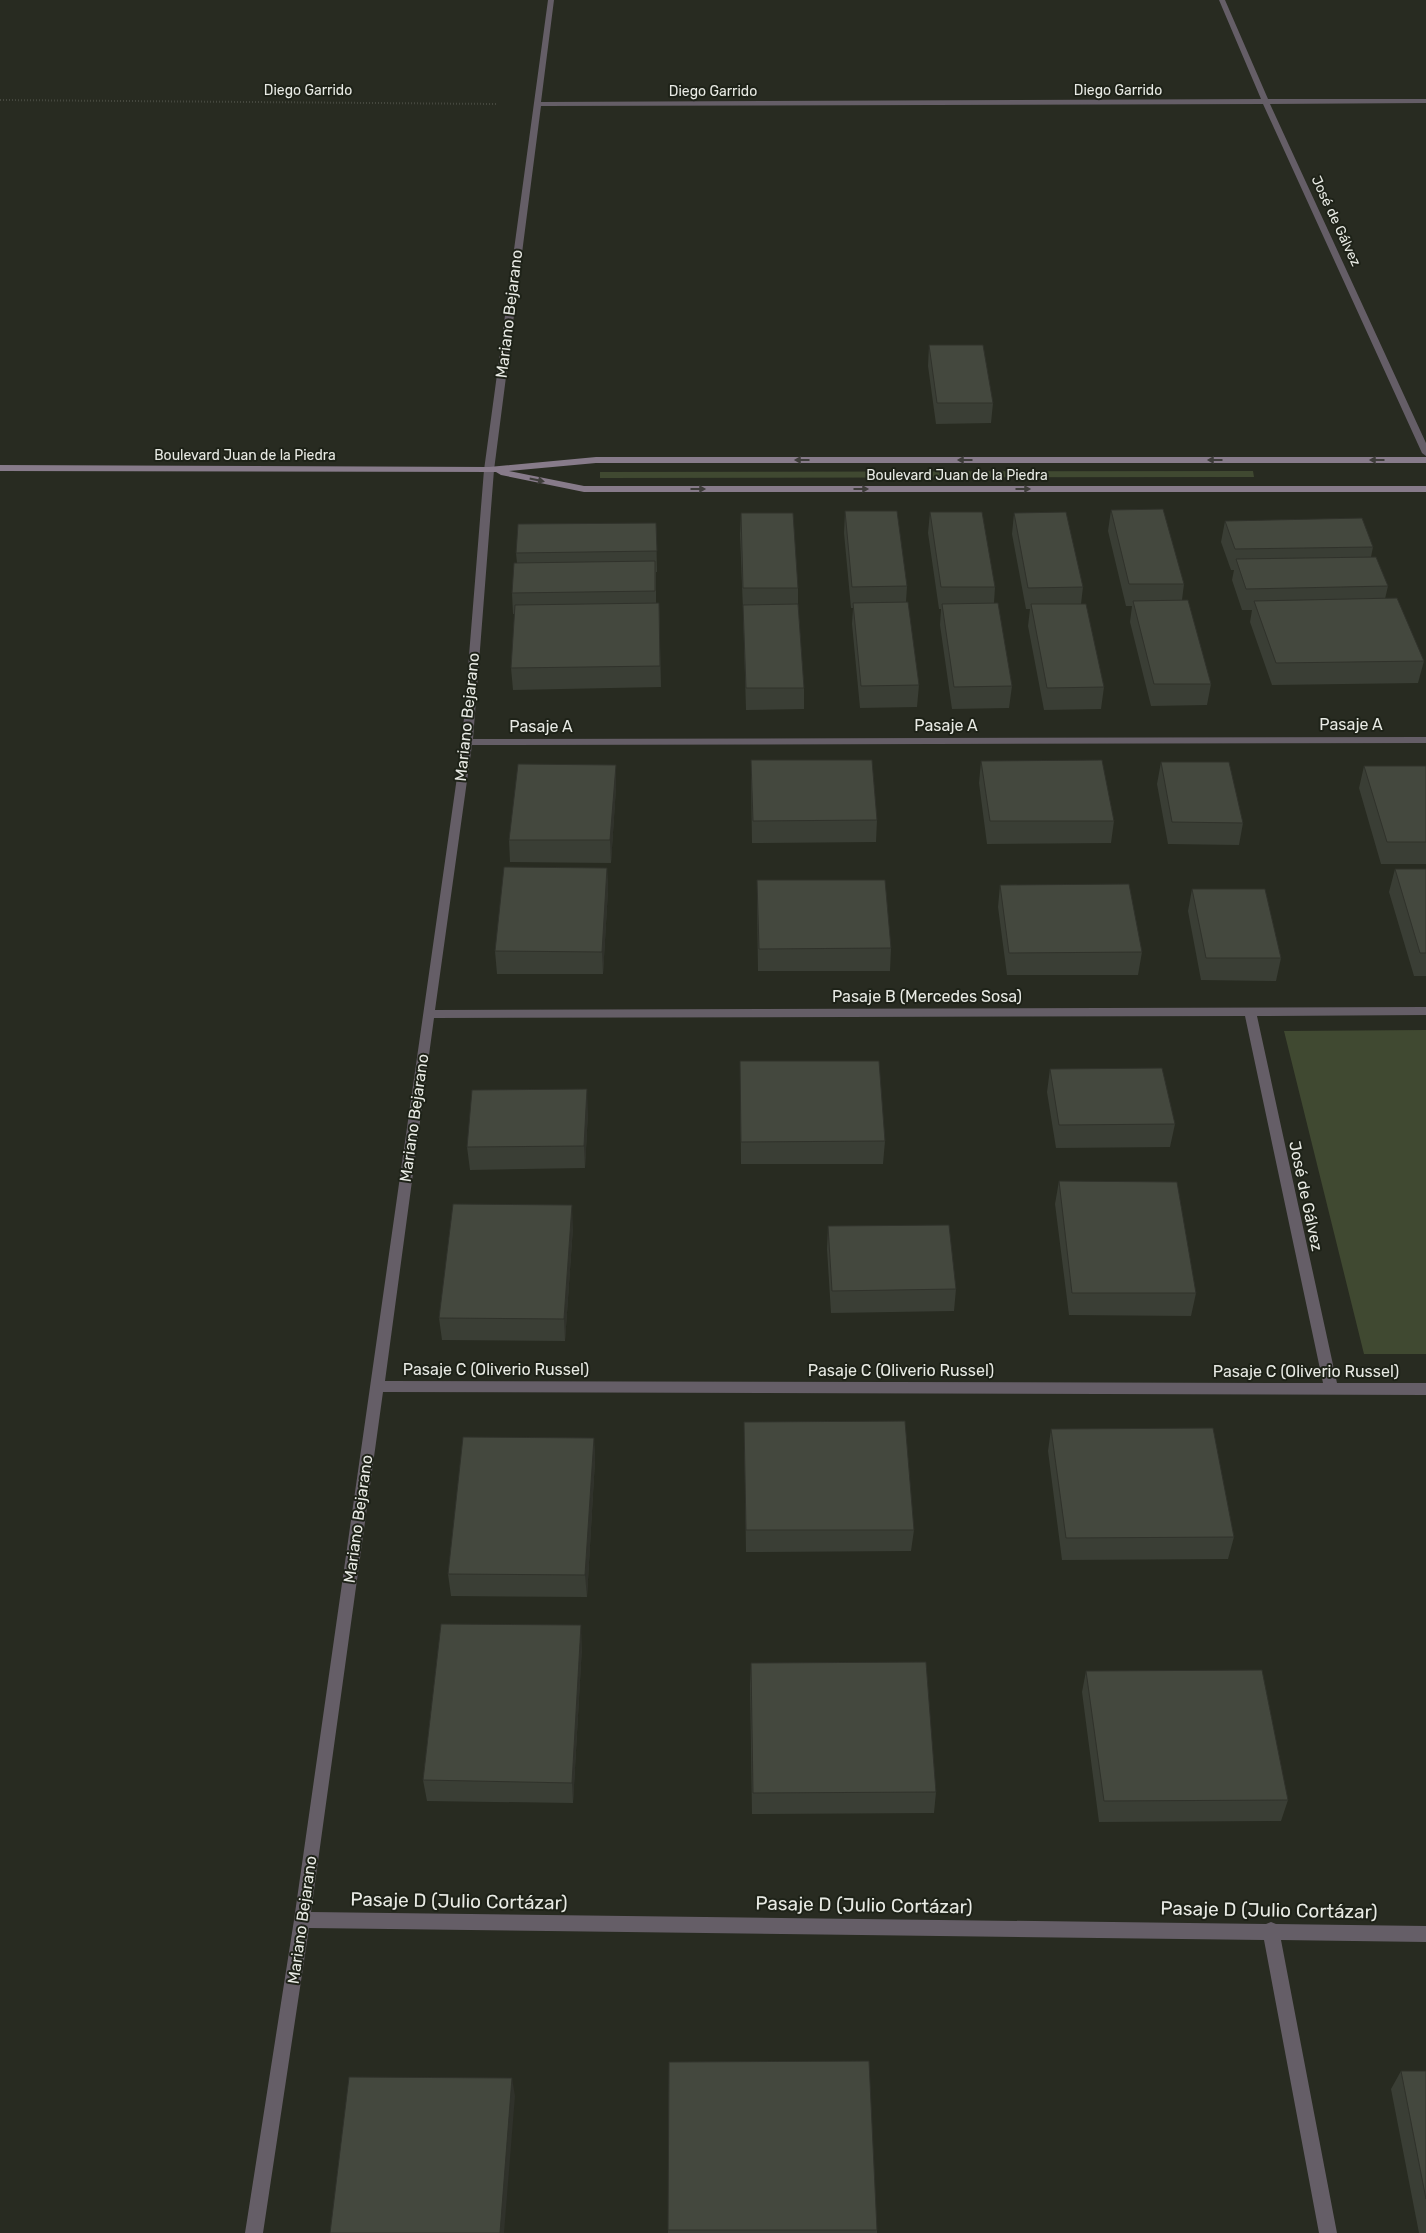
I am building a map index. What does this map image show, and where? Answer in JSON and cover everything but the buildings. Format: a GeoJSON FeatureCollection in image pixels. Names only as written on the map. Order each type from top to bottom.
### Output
{"type":"FeatureCollection","features":[{"type":"Feature","properties":{"kind":"main road","name":"Boulevard Juan de la Piedra"},"geometry":{"type":"LineString","coordinates":[[0,468],[489,470],[596,460],[1426,460]]}},
{"type":"Feature","properties":{"kind":"main road","name":"Boulevard Juan de la Piedra"},"geometry":{"type":"LineString","coordinates":[[489,470],[584,490],[1426,489]]}},
{"type":"Feature","properties":{"kind":"street","name":"Mariano Bejarano"},"geometry":{"type":"LineString","coordinates":[[254,2233],[302,1920],[467,742],[489,470],[551,0]]}},
{"type":"Feature","properties":{"kind":"street","name":"José de Gálvez"},"geometry":{"type":"LineString","coordinates":[[1222,0],[1266,103],[1426,453]]}},
{"type":"Feature","properties":{"kind":"street","name":"Diego Garrido"},"geometry":{"type":"LineString","coordinates":[[536,104],[1426,101]]}},
{"type":"Feature","properties":{"kind":"street","name":"Pasaje A"},"geometry":{"type":"LineString","coordinates":[[467,742],[1426,740]]}},
{"type":"Feature","properties":{"kind":"street","name":"José de Gálvez"},"geometry":{"type":"LineString","coordinates":[[1250,1011],[1331,1388]]}},
{"type":"Feature","properties":{"kind":"street","name":"Pasaje B (Mercedes Sosa)"},"geometry":{"type":"LineString","coordinates":[[428,1014],[1426,1011]]}},
{"type":"Feature","properties":{"kind":"street","name":"Pasaje C (Oliverio Russel)"},"geometry":{"type":"LineString","coordinates":[[376,1386],[1426,1389]]}},
{"type":"Feature","properties":{"kind":"street","name":"Pasaje D (Julio Cortázar)"},"geometry":{"type":"LineString","coordinates":[[302,1920],[1271,1930],[1426,1934]]}},
{"type":"Feature","properties":{"kind":"street"},"geometry":{"type":"LineString","coordinates":[[1271,1930],[1328,2233]]}},
{"type":"Feature","properties":{"kind":"path","name":"Diego Garrido"},"geometry":{"type":"LineString","coordinates":[[0,100],[536,104]]}},
{"type":"Feature","properties":{"kind":"green space"},"geometry":{"type":"Polygon","coordinates":[[[1253,471],[1254,477],[600,478],[600,472],[1253,471]]]}},
{"type":"Feature","properties":{"kind":"green space"},"geometry":{"type":"Polygon","coordinates":[[[1426,1030],[1426,1354],[1364,1354],[1284,1031],[1426,1030]]]}}]}
